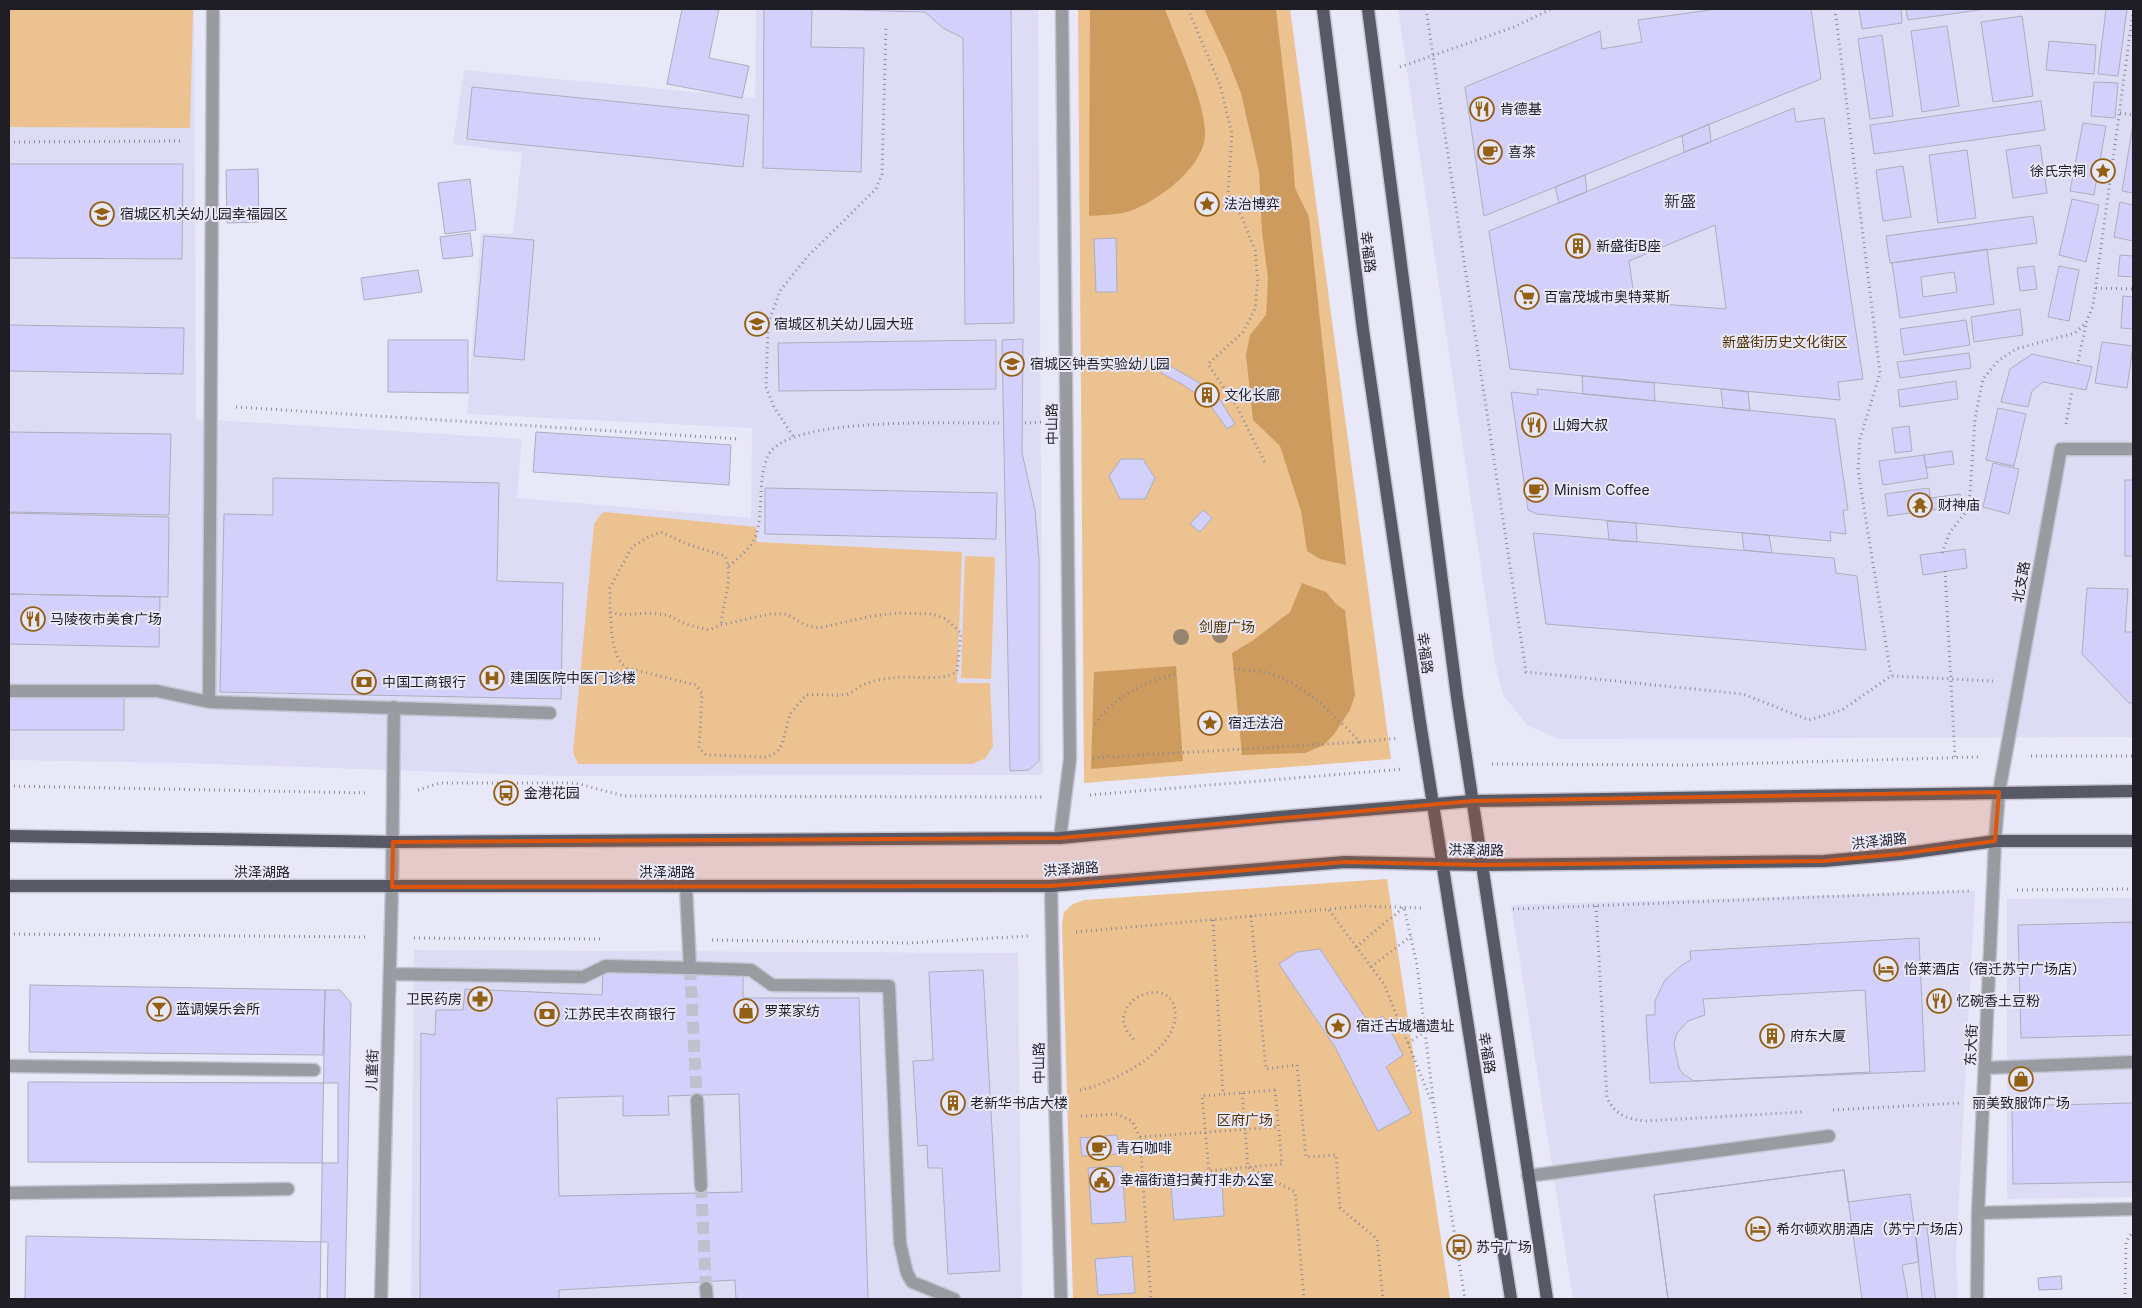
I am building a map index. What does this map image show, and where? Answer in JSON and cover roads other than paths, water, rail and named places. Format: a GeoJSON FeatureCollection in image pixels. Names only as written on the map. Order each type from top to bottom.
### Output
{"type":"FeatureCollection","features":[{"type":"Feature","properties":{"kind":"main road","name":"幸福路"},"geometry":{"type":"LineString","coordinates":[[1323,9],[1362,330],[1422,736],[1511,1299]]}},
{"type":"Feature","properties":{"kind":"main road","name":"幸福路"},"geometry":{"type":"LineString","coordinates":[[1368,9],[1472,801],[1547,1299]]}},
{"type":"Feature","properties":{"kind":"main road"},"geometry":{"type":"LineString","coordinates":[[9,836],[393,842],[1060,838],[1472,801],[2133,791]]}},
{"type":"Feature","properties":{"kind":"main road","name":"洪泽湖路"},"geometry":{"type":"LineString","coordinates":[[9,886],[1051,886],[1345,862],[1481,865],[1824,861],[1994,842],[2133,841]]}},
{"type":"Feature","properties":{"kind":"street"},"geometry":{"type":"LineString","coordinates":[[209,702],[213,9]]}},
{"type":"Feature","properties":{"kind":"street","name":"中山路"},"geometry":{"type":"LineString","coordinates":[[1060,838],[1070,759],[1062,9]]}},
{"type":"Feature","properties":{"kind":"street","name":"北支路"},"geometry":{"type":"LineString","coordinates":[[1999,792],[2060,449],[2133,449]]}},
{"type":"Feature","properties":{"kind":"street"},"geometry":{"type":"LineString","coordinates":[[9,691],[157,691],[209,702],[550,713]]}},
{"type":"Feature","properties":{"kind":"street","name":"儿童街"},"geometry":{"type":"LineString","coordinates":[[381,1299],[393,842],[394,707]]}},
{"type":"Feature","properties":{"kind":"street","name":"东大街"},"geometry":{"type":"LineString","coordinates":[[1977,1299],[1978,1213],[1994,842],[1999,792]]}},
{"type":"Feature","properties":{"kind":"street","name":"中山路"},"geometry":{"type":"LineString","coordinates":[[1051,886],[1061,1299]]}},
{"type":"Feature","properties":{"kind":"street"},"geometry":{"type":"LineString","coordinates":[[686,887],[690,968]]}},
{"type":"Feature","properties":{"kind":"street"},"geometry":{"type":"LineString","coordinates":[[390,974],[583,977],[606,966],[690,968],[751,970],[772,985],[889,986],[900,1243],[907,1273],[912,1282],[954,1299]]}},
{"type":"Feature","properties":{"kind":"street"},"geometry":{"type":"LineString","coordinates":[[1985,1068],[2133,1062]]}},
{"type":"Feature","properties":{"kind":"street"},"geometry":{"type":"LineString","coordinates":[[9,1066],[314,1070]]}},
{"type":"Feature","properties":{"kind":"street"},"geometry":{"type":"LineString","coordinates":[[697,1100],[701,1186]]}},
{"type":"Feature","properties":{"kind":"street"},"geometry":{"type":"LineString","coordinates":[[1528,1176],[1829,1136]]}},
{"type":"Feature","properties":{"kind":"street"},"geometry":{"type":"LineString","coordinates":[[9,1193],[288,1189]]}},
{"type":"Feature","properties":{"kind":"street"},"geometry":{"type":"LineString","coordinates":[[1978,1213],[2133,1209]]}},
{"type":"Feature","properties":{"kind":"tunnel"},"geometry":{"type":"LineString","coordinates":[[690,968],[697,1100]]}},
{"type":"Feature","properties":{"kind":"tunnel"},"geometry":{"type":"LineString","coordinates":[[701,1186],[706,1288]]}},
{"type":"Feature","properties":{"kind":"place","name":"肯德基"},"geometry":{"type":"Point","coordinates":[1482,109]}},
{"type":"Feature","properties":{"kind":"place","name":"喜茶"},"geometry":{"type":"Point","coordinates":[1490,152]}},
{"type":"Feature","properties":{"kind":"place","name":"徐氏宗祠"},"geometry":{"type":"Point","coordinates":[2103,171]}},
{"type":"Feature","properties":{"kind":"place","name":"法治博弈"},"geometry":{"type":"Point","coordinates":[1207,204]}},
{"type":"Feature","properties":{"kind":"place","name":"宿城区机关幼儿园幸福园区"},"geometry":{"type":"Point","coordinates":[102,214]}},
{"type":"Feature","properties":{"kind":"place","name":"新盛街B座"},"geometry":{"type":"Point","coordinates":[1578,246]}},
{"type":"Feature","properties":{"kind":"place","name":"百富茂城市奥特莱斯"},"geometry":{"type":"Point","coordinates":[1527,297]}},
{"type":"Feature","properties":{"kind":"place","name":"宿城区机关幼儿园大班"},"geometry":{"type":"Point","coordinates":[757,324]}},
{"type":"Feature","properties":{"kind":"place","name":"宿城区钟吾实验幼儿园"},"geometry":{"type":"Point","coordinates":[1012,364]}},
{"type":"Feature","properties":{"kind":"place","name":"文化长廊"},"geometry":{"type":"Point","coordinates":[1207,395]}},
{"type":"Feature","properties":{"kind":"place","name":"山姆大叔"},"geometry":{"type":"Point","coordinates":[1534,425]}},
{"type":"Feature","properties":{"kind":"place","name":"Minism Coffee"},"geometry":{"type":"Point","coordinates":[1536,490]}},
{"type":"Feature","properties":{"kind":"place","name":"财神庙"},"geometry":{"type":"Point","coordinates":[1920,505]}},
{"type":"Feature","properties":{"kind":"place","name":"马陵夜市美食广场"},"geometry":{"type":"Point","coordinates":[33,619]}},
{"type":"Feature","properties":{"kind":"place","name":"建国医院中医门诊楼"},"geometry":{"type":"Point","coordinates":[492,678]}},
{"type":"Feature","properties":{"kind":"place","name":"中国工商银行"},"geometry":{"type":"Point","coordinates":[364,682]}},
{"type":"Feature","properties":{"kind":"place","name":"宿迁法治"},"geometry":{"type":"Point","coordinates":[1210,723]}},
{"type":"Feature","properties":{"kind":"place","name":"金港花园"},"geometry":{"type":"Point","coordinates":[506,793]}},
{"type":"Feature","properties":{"kind":"place","name":"怡莱酒店（宿迁苏宁广场店）"},"geometry":{"type":"Point","coordinates":[1886,969]}},
{"type":"Feature","properties":{"kind":"place","name":"卫民药房"},"geometry":{"type":"Point","coordinates":[480,999]}},
{"type":"Feature","properties":{"kind":"place","name":"忆碗香土豆粉"},"geometry":{"type":"Point","coordinates":[1939,1001]}},
{"type":"Feature","properties":{"kind":"place","name":"蓝调娱乐会所"},"geometry":{"type":"Point","coordinates":[159,1009]}},
{"type":"Feature","properties":{"kind":"place","name":"罗莱家纺"},"geometry":{"type":"Point","coordinates":[746,1011]}},
{"type":"Feature","properties":{"kind":"place","name":"江苏民丰农商银行"},"geometry":{"type":"Point","coordinates":[547,1014]}},
{"type":"Feature","properties":{"kind":"place","name":"宿迁古城墙遗址"},"geometry":{"type":"Point","coordinates":[1338,1026]}},
{"type":"Feature","properties":{"kind":"place","name":"府东大厦"},"geometry":{"type":"Point","coordinates":[1772,1036]}},
{"type":"Feature","properties":{"kind":"place","name":"丽美致服饰广场"},"geometry":{"type":"Point","coordinates":[2021,1079]}},
{"type":"Feature","properties":{"kind":"place","name":"老新华书店大楼"},"geometry":{"type":"Point","coordinates":[953,1103]}},
{"type":"Feature","properties":{"kind":"place","name":"青石咖啡"},"geometry":{"type":"Point","coordinates":[1099,1148]}},
{"type":"Feature","properties":{"kind":"place","name":"幸福街道扫黄打非办公室"},"geometry":{"type":"Point","coordinates":[1102,1180]}},
{"type":"Feature","properties":{"kind":"place","name":"希尔顿欢朋酒店（苏宁广场店）"},"geometry":{"type":"Point","coordinates":[1758,1229]}},
{"type":"Feature","properties":{"kind":"place","name":"苏宁广场"},"geometry":{"type":"Point","coordinates":[1459,1247]}},
{"type":"Feature","properties":{"kind":"district","name":"新盛"},"geometry":{"type":"Point","coordinates":[1680,201]}},
{"type":"Feature","properties":{"kind":"park label","name":"新盛街历史文化街区"},"geometry":{"type":"Point","coordinates":[1785,342]}},
{"type":"Feature","properties":{"kind":"park label","name":"剑鹿广场"},"geometry":{"type":"Point","coordinates":[1227,627]}},
{"type":"Feature","properties":{"kind":"park label","name":"区府广场"},"geometry":{"type":"Point","coordinates":[1245,1120]}}]}
